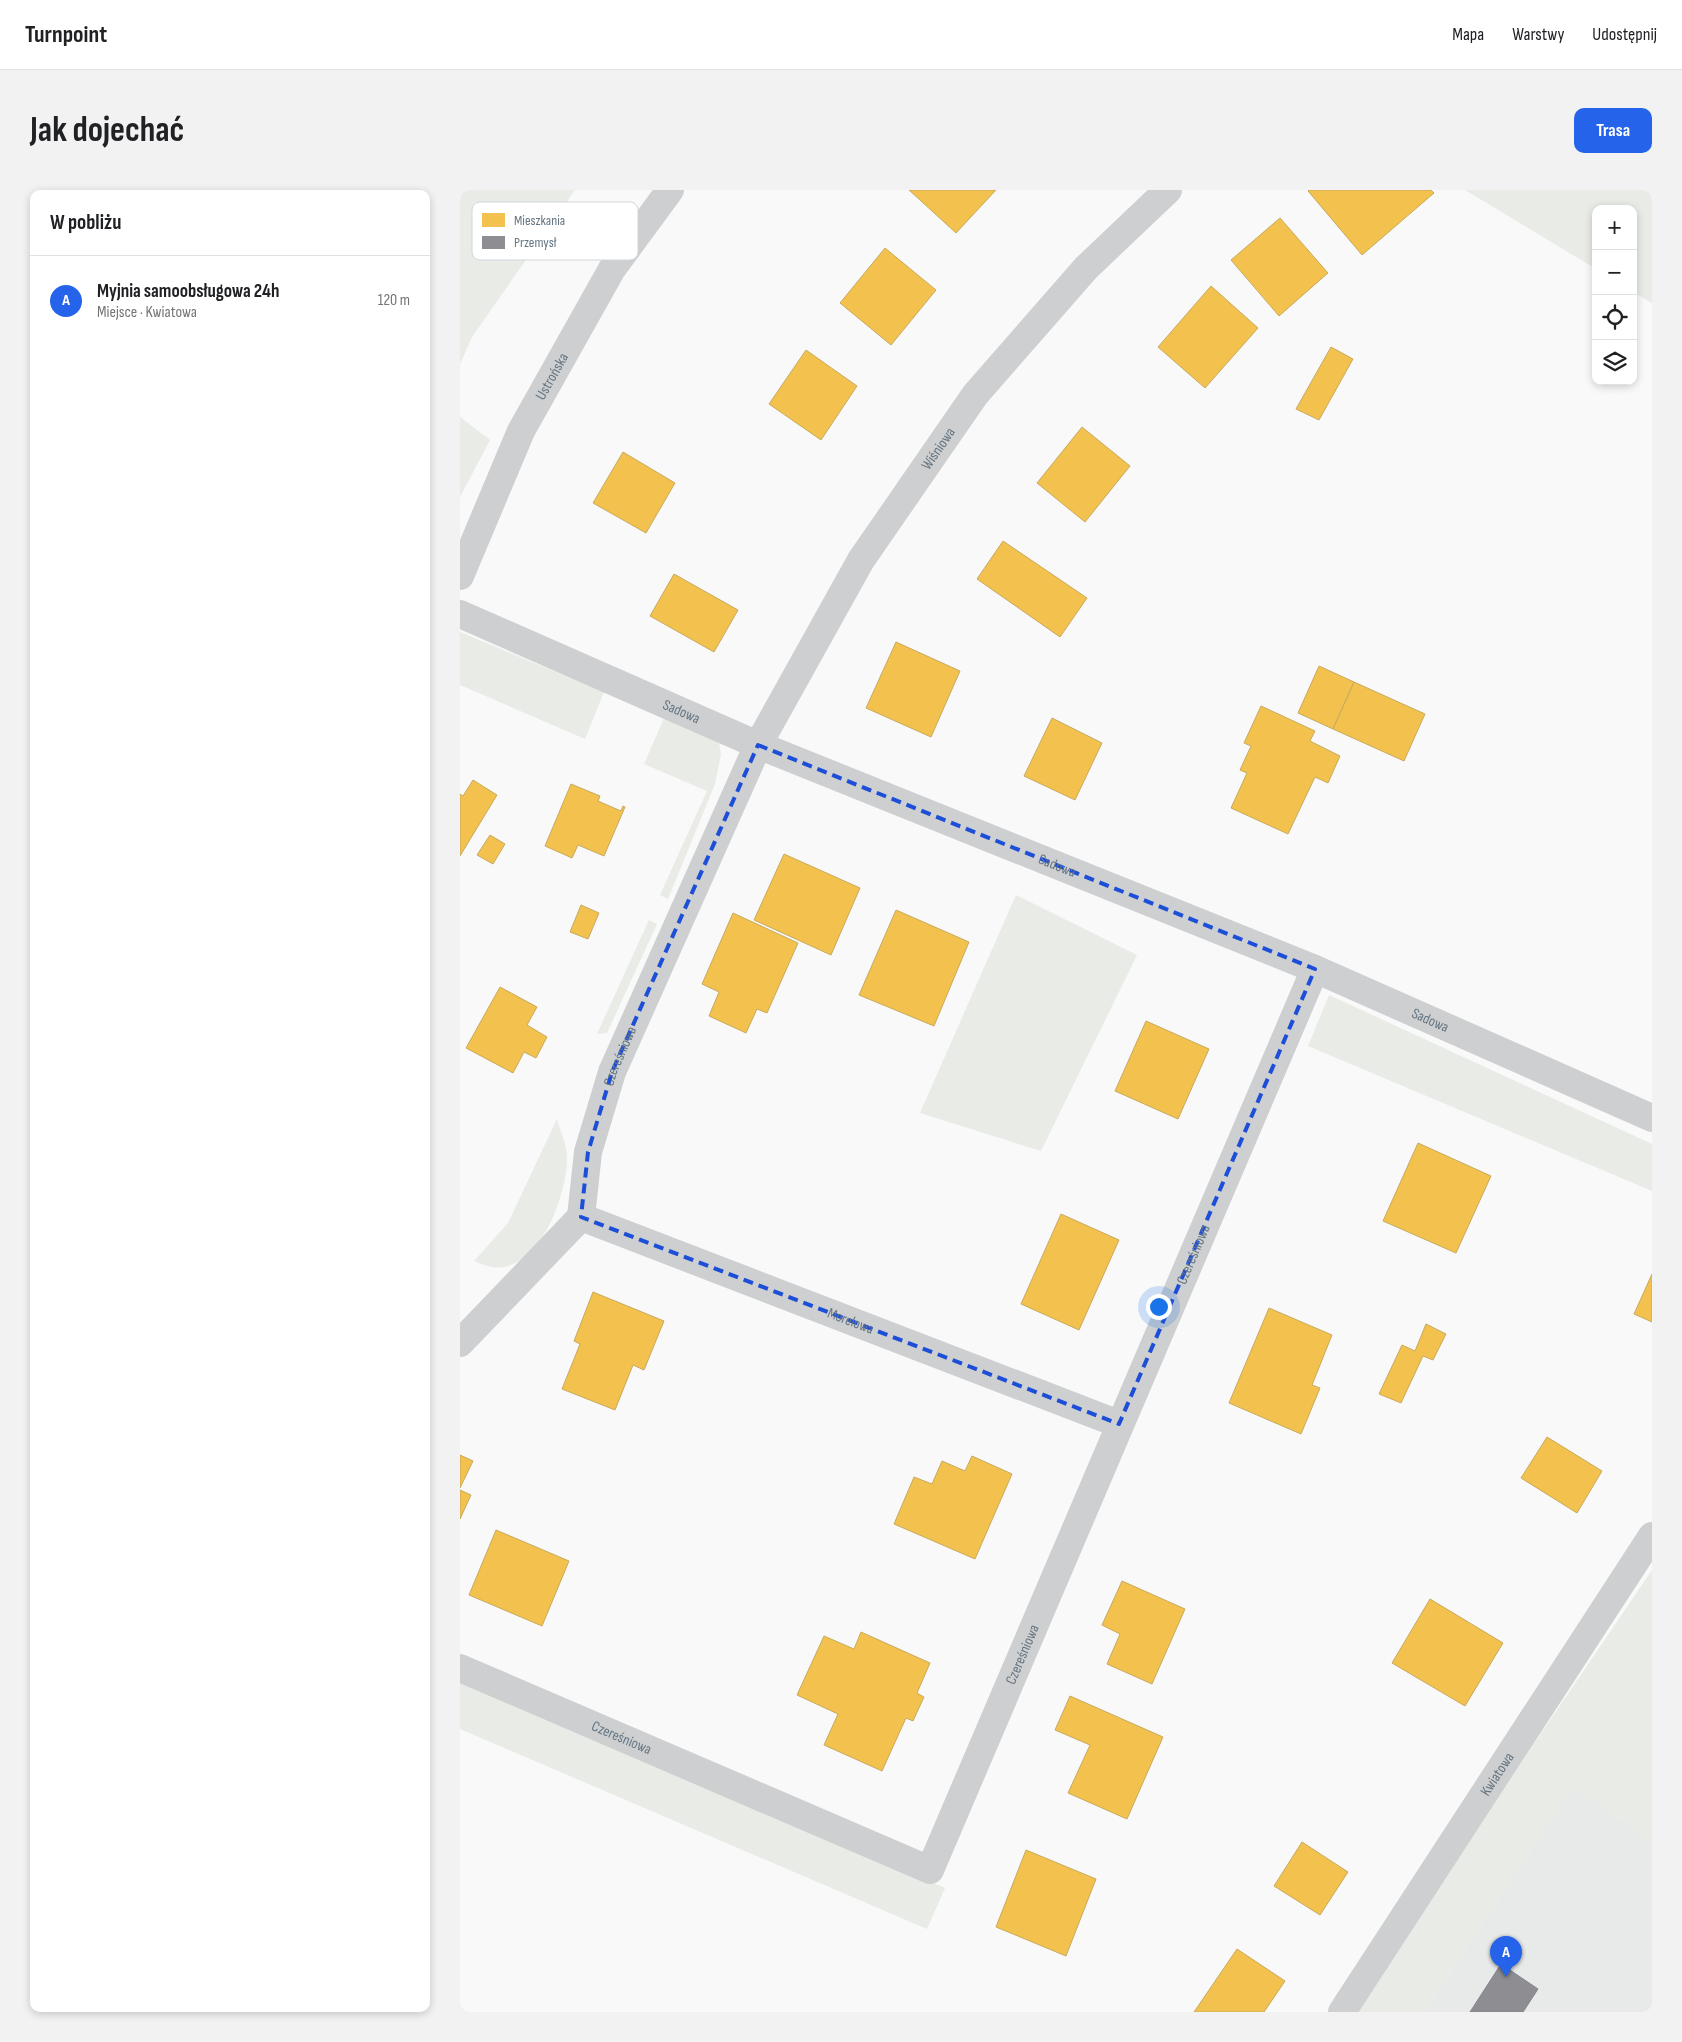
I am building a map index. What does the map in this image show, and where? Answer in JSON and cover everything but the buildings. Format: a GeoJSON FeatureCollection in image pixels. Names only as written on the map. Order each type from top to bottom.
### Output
{"type":"FeatureCollection","features":[{"type":"Feature","properties":{"kind":"street","name":"Ustrońska"},"geometry":{"type":"LineString","coordinates":[[638,234],[670,190]]}},
{"type":"Feature","properties":{"kind":"street","name":"Wiśniowa"},"geometry":{"type":"LineString","coordinates":[[758,745],[860,560],[975,395],[1086,268],[1168,190]]}},
{"type":"Feature","properties":{"kind":"street","name":"Ustrońska"},"geometry":{"type":"LineString","coordinates":[[460,576],[521,432],[619,260]]}},
{"type":"Feature","properties":{"kind":"street","name":"Sadowa"},"geometry":{"type":"LineString","coordinates":[[460,614],[758,745],[1315,969],[1652,1118]]}},
{"type":"Feature","properties":{"kind":"street","name":"Czereśniowa"},"geometry":{"type":"LineString","coordinates":[[581,1217],[588,1152],[612,1072],[758,745]]}},
{"type":"Feature","properties":{"kind":"street","name":"Czereśniowa"},"geometry":{"type":"LineString","coordinates":[[460,1668],[930,1870],[1315,969]]}},
{"type":"Feature","properties":{"kind":"street"},"geometry":{"type":"LineString","coordinates":[[460,1343],[581,1217]]}},
{"type":"Feature","properties":{"kind":"street","name":"Morelowa"},"geometry":{"type":"LineString","coordinates":[[581,1217],[1119,1424]]}},
{"type":"Feature","properties":{"kind":"street","name":"Kwiatowa"},"geometry":{"type":"LineString","coordinates":[[1342,2012],[1652,1536]]}},
{"type":"Feature","properties":{"kind":"highlighted area"},"geometry":{"type":"Polygon","coordinates":[[[758,745],[1315,969],[1119,1424],[581,1217],[588,1152],[612,1072],[758,745]]]}},
{"type":"Feature","properties":{"kind":"shaded area"},"geometry":{"type":"Polygon","coordinates":[[[460,190],[575,190],[567,202],[472,202],[472,260],[526,260],[472,337],[460,364],[460,190]]]}},
{"type":"Feature","properties":{"kind":"shaded area"},"geometry":{"type":"Polygon","coordinates":[[[1465,190],[1652,190],[1652,303],[1637,294],[1637,205],[1592,205],[1592,267],[1465,190]]]}},
{"type":"Feature","properties":{"kind":"shaded area"},"geometry":{"type":"Polygon","coordinates":[[[460,417],[490,440],[460,497],[460,417]]]}},
{"type":"Feature","properties":{"kind":"shaded area"},"geometry":{"type":"Polygon","coordinates":[[[460,632],[604,692],[585,739],[460,685],[460,632]]]}},
{"type":"Feature","properties":{"kind":"shaded area"},"geometry":{"type":"Polygon","coordinates":[[[664,718],[719,742],[721,755],[715,784],[668,899],[660,895],[707,791],[644,764],[664,718]]]}},
{"type":"Feature","properties":{"kind":"shaded area"},"geometry":{"type":"Polygon","coordinates":[[[1016,895],[1137,955],[1041,1151],[920,1113],[1016,895]]]}},
{"type":"Feature","properties":{"kind":"shaded area"},"geometry":{"type":"Polygon","coordinates":[[[649,920],[657,924],[607,1033],[597,1034],[649,920]]]}},
{"type":"Feature","properties":{"kind":"shaded area"},"geometry":{"type":"Polygon","coordinates":[[[1329,995],[1652,1144],[1652,1191],[1308,1046],[1329,995]]]}},
{"type":"Feature","properties":{"kind":"shaded area"},"geometry":{"type":"Polygon","coordinates":[[[557,1119],[565,1144],[567,1160],[562,1190],[550,1224],[541,1239],[518,1262],[504,1267],[496,1267],[474,1261],[508,1223],[557,1119]]]}},
{"type":"Feature","properties":{"kind":"shaded area"},"geometry":{"type":"Polygon","coordinates":[[[1652,1570],[1652,1843],[1574,1788],[1424,2012],[1358,2012],[1527,1754],[1652,1570]]]}},
{"type":"Feature","properties":{"kind":"shaded area"},"geometry":{"type":"Polygon","coordinates":[[[460,1682],[945,1888],[927,1929],[460,1729],[460,1682]]]}},
{"type":"Feature","properties":{"kind":"shaded area"},"geometry":{"type":"Polygon","coordinates":[[[1574,1787],[1652,1843],[1652,2012],[1424,2012],[1574,1787]]]}},
{"type":"Feature","properties":{"kind":"place","name":"Myjnia samoobsługowa 24h"},"geometry":{"type":"Point","coordinates":[1506,1977]}}]}
